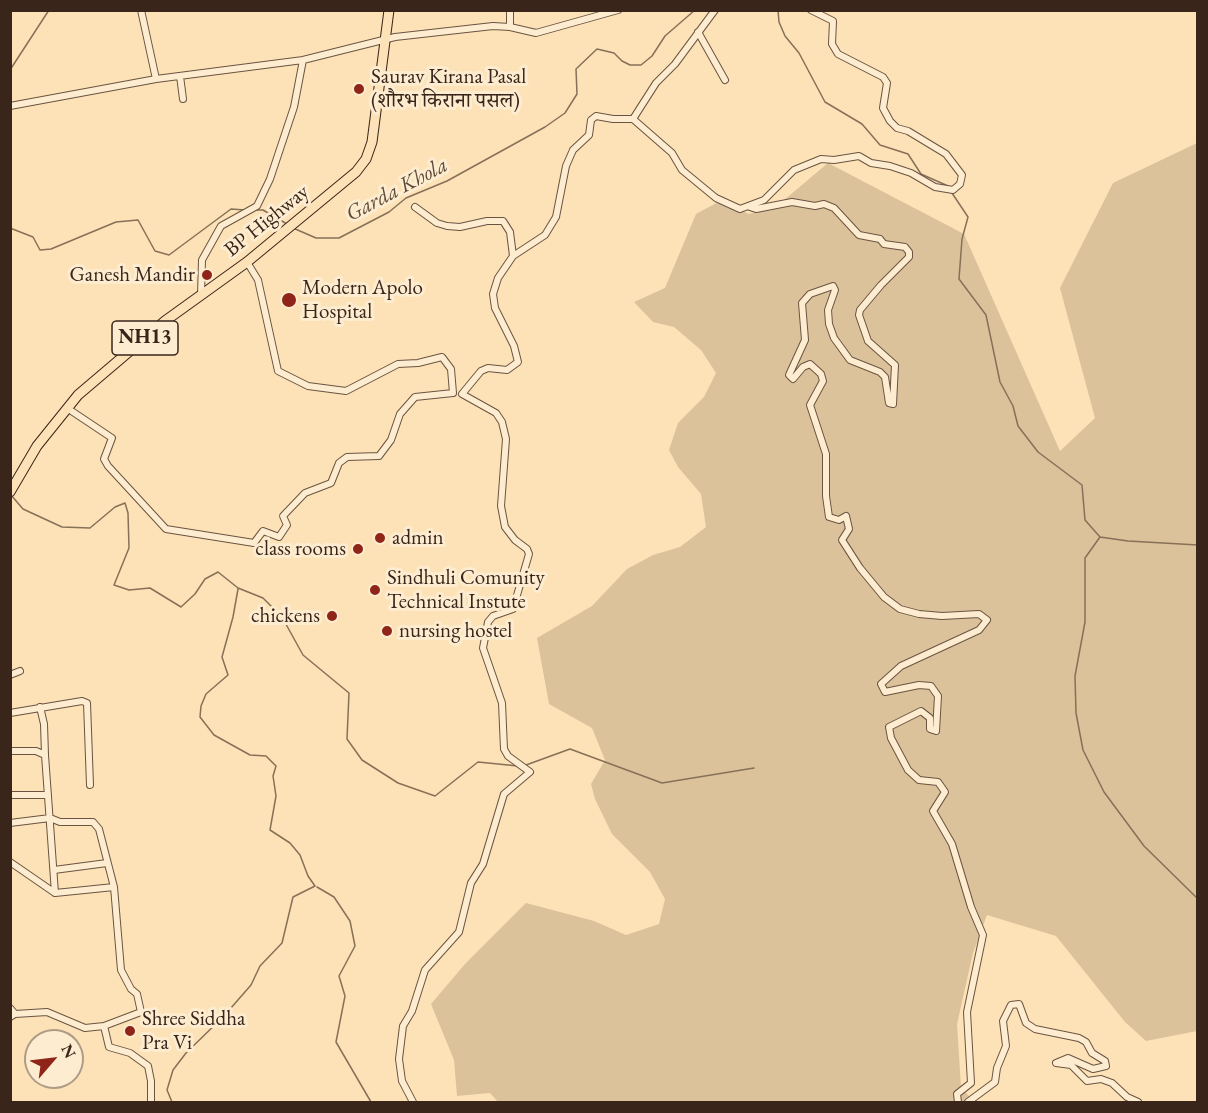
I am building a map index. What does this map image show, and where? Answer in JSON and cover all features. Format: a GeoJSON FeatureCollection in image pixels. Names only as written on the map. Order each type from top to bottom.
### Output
{"type":"FeatureCollection","features":[{"type":"Feature","properties":{"kind":"highway","name":"BP Highway"},"geometry":{"type":"LineString","coordinates":[[10,492],[24,466],[78,395],[165,321],[246,262],[356,172],[366,159],[372,142],[389,10]]}},
{"type":"Feature","properties":{"kind":"street"},"geometry":{"type":"LineString","coordinates":[[141,10],[156,79]]}},
{"type":"Feature","properties":{"kind":"street"},"geometry":{"type":"LineString","coordinates":[[510,10],[510,27]]}},
{"type":"Feature","properties":{"kind":"street"},"geometry":{"type":"LineString","coordinates":[[10,106],[156,79],[303,60],[384,41],[450,30],[493,26],[536,33],[618,10]]}},
{"type":"Feature","properties":{"kind":"street"},"geometry":{"type":"LineString","coordinates":[[633,119],[656,82],[675,64],[715,10]]}},
{"type":"Feature","properties":{"kind":"street"},"geometry":{"type":"LineString","coordinates":[[462,394],[481,371],[488,368],[507,370],[518,362],[514,346],[495,308],[493,294],[498,279],[513,256],[544,235],[556,217],[566,166],[573,150],[589,135],[593,117],[633,119],[672,153],[682,170],[716,198],[740,209],[764,200],[794,170],[821,159],[834,160],[859,156],[871,163],[890,166],[910,173],[935,187],[953,190],[960,184],[962,175],[946,154],[909,130],[897,128],[890,121],[883,108],[887,82],[877,73],[838,54],[832,44],[832,21],[811,10]]}},
{"type":"Feature","properties":{"kind":"street"},"geometry":{"type":"LineString","coordinates":[[698,32],[724,80]]}},
{"type":"Feature","properties":{"kind":"street"},"geometry":{"type":"LineString","coordinates":[[201,295],[201,260],[221,226],[257,206],[270,179],[294,106],[303,60]]}},
{"type":"Feature","properties":{"kind":"street"},"geometry":{"type":"LineString","coordinates":[[180,76],[183,99]]}},
{"type":"Feature","properties":{"kind":"street"},"geometry":{"type":"LineString","coordinates":[[750,207],[756,209],[792,202],[815,206],[824,204],[834,208],[860,235],[879,238],[884,244],[905,247],[909,252],[909,257],[881,285],[860,310],[859,315],[868,341],[895,365],[893,404],[889,403],[885,377],[880,372],[850,360],[834,338],[829,324],[828,310],[835,291],[833,286],[810,294],[802,303],[805,340],[789,375],[794,379],[803,367],[810,364],[821,374],[824,381],[810,405],[826,454],[826,496],[829,517],[839,520],[846,516],[849,529],[842,540],[860,568],[884,597],[900,609],[942,616],[979,614],[987,620],[979,630],[901,666],[889,674],[881,684],[885,693],[919,685],[931,687],[938,696],[936,731],[930,729],[930,718],[921,711],[889,727],[891,738],[908,770],[919,780],[938,782],[945,792],[933,812],[952,844],[971,907],[983,935],[967,1012],[971,1083],[957,1094],[958,1102]]}},
{"type":"Feature","properties":{"kind":"street"},"geometry":{"type":"LineString","coordinates":[[415,207],[437,223],[447,226],[460,227],[488,221],[503,221],[510,232],[513,256]]}},
{"type":"Feature","properties":{"kind":"street"},"geometry":{"type":"LineString","coordinates":[[246,262],[258,280],[278,371],[308,386],[346,391],[398,364],[418,363],[442,357],[451,369],[453,393]]}},
{"type":"Feature","properties":{"kind":"street"},"geometry":{"type":"LineString","coordinates":[[67,408],[112,438],[104,459],[108,466],[166,529],[254,543],[263,531],[279,537],[287,525],[284,516],[305,493],[331,483],[339,463],[347,458],[379,456],[391,440],[400,414],[415,398],[462,394],[496,413],[502,422],[506,439],[501,506],[505,527],[515,540],[527,549],[529,554],[513,609],[493,616],[488,622],[483,648],[501,703],[504,749],[508,756],[530,772],[504,794],[483,864],[471,883],[459,932],[424,970],[412,1011],[403,1026],[399,1059],[402,1081],[413,1102]]}},
{"type":"Feature","properties":{"kind":"street"},"geometry":{"type":"LineString","coordinates":[[10,675],[20,671]]}},
{"type":"Feature","properties":{"kind":"street"},"geometry":{"type":"LineString","coordinates":[[10,713],[82,701],[87,703],[90,785]]}},
{"type":"Feature","properties":{"kind":"street"},"geometry":{"type":"LineString","coordinates":[[40,707],[55,893]]}},
{"type":"Feature","properties":{"kind":"street"},"geometry":{"type":"LineString","coordinates":[[10,751],[36,751],[45,755]]}},
{"type":"Feature","properties":{"kind":"street"},"geometry":{"type":"LineString","coordinates":[[10,795],[48,795]]}},
{"type":"Feature","properties":{"kind":"street"},"geometry":{"type":"LineString","coordinates":[[10,822],[50,818],[60,822],[93,822],[102,836],[114,887],[121,970],[131,989],[137,994],[141,1012],[104,1026],[85,1028],[47,1012],[12,1013]]}},
{"type":"Feature","properties":{"kind":"street"},"geometry":{"type":"LineString","coordinates":[[10,862],[55,893],[114,887]]}},
{"type":"Feature","properties":{"kind":"street"},"geometry":{"type":"LineString","coordinates":[[54,870],[107,863]]}},
{"type":"Feature","properties":{"kind":"street"},"geometry":{"type":"LineString","coordinates":[[968,1102],[995,1082],[997,1068],[1006,1046],[1003,1021],[1011,1005],[1020,1004],[1026,1023],[1035,1029],[1079,1038],[1086,1042],[1092,1053],[1106,1061],[1106,1066],[1093,1069],[1068,1058],[1058,1060],[1056,1063],[1071,1065],[1087,1081],[1101,1079],[1112,1083],[1127,1097],[1138,1102]]}},
{"type":"Feature","properties":{"kind":"street"},"geometry":{"type":"LineString","coordinates":[[104,1026],[109,1047],[130,1053],[147,1066],[151,1082],[151,1102]]}},
{"type":"Feature","properties":{"kind":"shaded area"},"geometry":{"type":"Polygon","coordinates":[[[1197,143],[1197,1031],[1146,1041],[1125,1022],[1056,936],[987,915],[973,953],[957,1024],[961,1087],[974,1102],[498,1102],[490,1093],[457,1096],[454,1060],[431,1004],[465,964],[526,903],[594,921],[626,935],[659,924],[665,899],[650,872],[612,834],[595,799],[591,784],[605,760],[592,728],[549,704],[537,638],[592,606],[627,569],[653,555],[680,547],[706,527],[701,494],[678,467],[669,450],[678,423],[704,397],[716,373],[701,350],[674,327],[653,322],[634,302],[665,288],[696,214],[720,201],[749,214],[777,206],[828,163],[964,234],[1060,451],[1095,418],[1060,288],[1113,183],[1197,143]]]}},
{"type":"Feature","properties":{"kind":"waterway"},"geometry":{"type":"LineString","coordinates":[[10,70],[49,10]]}},
{"type":"Feature","properties":{"kind":"waterway","name":"Garda Khola"},"geometry":{"type":"LineString","coordinates":[[293,228],[316,238],[339,238],[389,212],[406,198],[447,181],[545,127],[565,113],[577,94],[576,69],[597,49],[614,53],[630,65],[641,65],[652,56],[665,36],[695,10]]}},
{"type":"Feature","properties":{"kind":"waterway"},"geometry":{"type":"LineString","coordinates":[[778,10],[779,22],[785,36],[799,53],[825,102],[862,124],[880,145],[908,154],[921,174],[948,186]]}},
{"type":"Feature","properties":{"kind":"waterway"},"geometry":{"type":"LineString","coordinates":[[952,193],[968,217],[962,239],[959,279],[986,315],[1000,382],[1013,406],[1018,426],[1038,452],[1082,485],[1085,520],[1100,537],[1198,545]]}},
{"type":"Feature","properties":{"kind":"waterway","name":"Garda Khola"},"geometry":{"type":"LineString","coordinates":[[10,228],[33,237],[40,250],[51,249],[116,222],[138,220],[155,251],[169,255],[231,209],[245,210]]}},
{"type":"Feature","properties":{"kind":"waterway","name":"Garda Khola"},"geometry":{"type":"LineString","coordinates":[[256,210],[263,210],[287,224]]}},
{"type":"Feature","properties":{"kind":"waterway"},"geometry":{"type":"LineString","coordinates":[[11,495],[23,509],[62,527],[90,528],[115,507],[125,503],[128,513],[129,548],[114,585],[129,590],[150,588],[181,607],[195,594],[205,579],[218,572],[238,588],[263,598],[282,617],[303,655],[349,693],[347,739],[362,760],[398,783],[435,796],[478,762],[518,766]]}},
{"type":"Feature","properties":{"kind":"waterway"},"geometry":{"type":"LineString","coordinates":[[1100,537],[1085,558],[1085,622],[1075,676],[1076,713],[1083,750],[1104,792],[1144,846],[1198,899]]}},
{"type":"Feature","properties":{"kind":"waterway"},"geometry":{"type":"LineString","coordinates":[[172,1102],[167,1090],[173,1070],[186,1053],[224,1016],[251,985],[260,966],[282,943],[293,897],[315,886],[308,876],[300,855],[290,843],[270,830],[276,796],[273,776],[276,766],[266,756],[250,755],[214,735],[200,717],[201,706],[206,694],[228,675],[222,657],[238,589]]}},
{"type":"Feature","properties":{"kind":"waterway"},"geometry":{"type":"LineString","coordinates":[[526,765],[570,749],[662,783],[754,768]]}},
{"type":"Feature","properties":{"kind":"waterway"},"geometry":{"type":"LineString","coordinates":[[317,887],[334,897],[350,921],[355,946],[339,976],[345,996],[336,1042],[371,1102]]}},
{"type":"Feature","properties":{"kind":"place","name":"Saurav Kirana Pasal (शौरभ किराना पसल)"},"geometry":{"type":"Point","coordinates":[359,89]}},
{"type":"Feature","properties":{"kind":"place","name":"Ganesh Mandir"},"geometry":{"type":"Point","coordinates":[207,275]}},
{"type":"Feature","properties":{"kind":"place","name":"Modern Apolo Hospital"},"geometry":{"type":"Point","coordinates":[289,300]}},
{"type":"Feature","properties":{"kind":"place","name":"admin"},"geometry":{"type":"Point","coordinates":[380,538]}},
{"type":"Feature","properties":{"kind":"place","name":"class rooms"},"geometry":{"type":"Point","coordinates":[358,549]}},
{"type":"Feature","properties":{"kind":"place","name":"Sindhuli Comunity Technical Instute"},"geometry":{"type":"Point","coordinates":[375,590]}},
{"type":"Feature","properties":{"kind":"place","name":"chickens"},"geometry":{"type":"Point","coordinates":[332,616]}},
{"type":"Feature","properties":{"kind":"place","name":"nursing hostel"},"geometry":{"type":"Point","coordinates":[387,631]}},
{"type":"Feature","properties":{"kind":"place","name":"Shree Siddha Pra Vi"},"geometry":{"type":"Point","coordinates":[130,1031]}}]}
